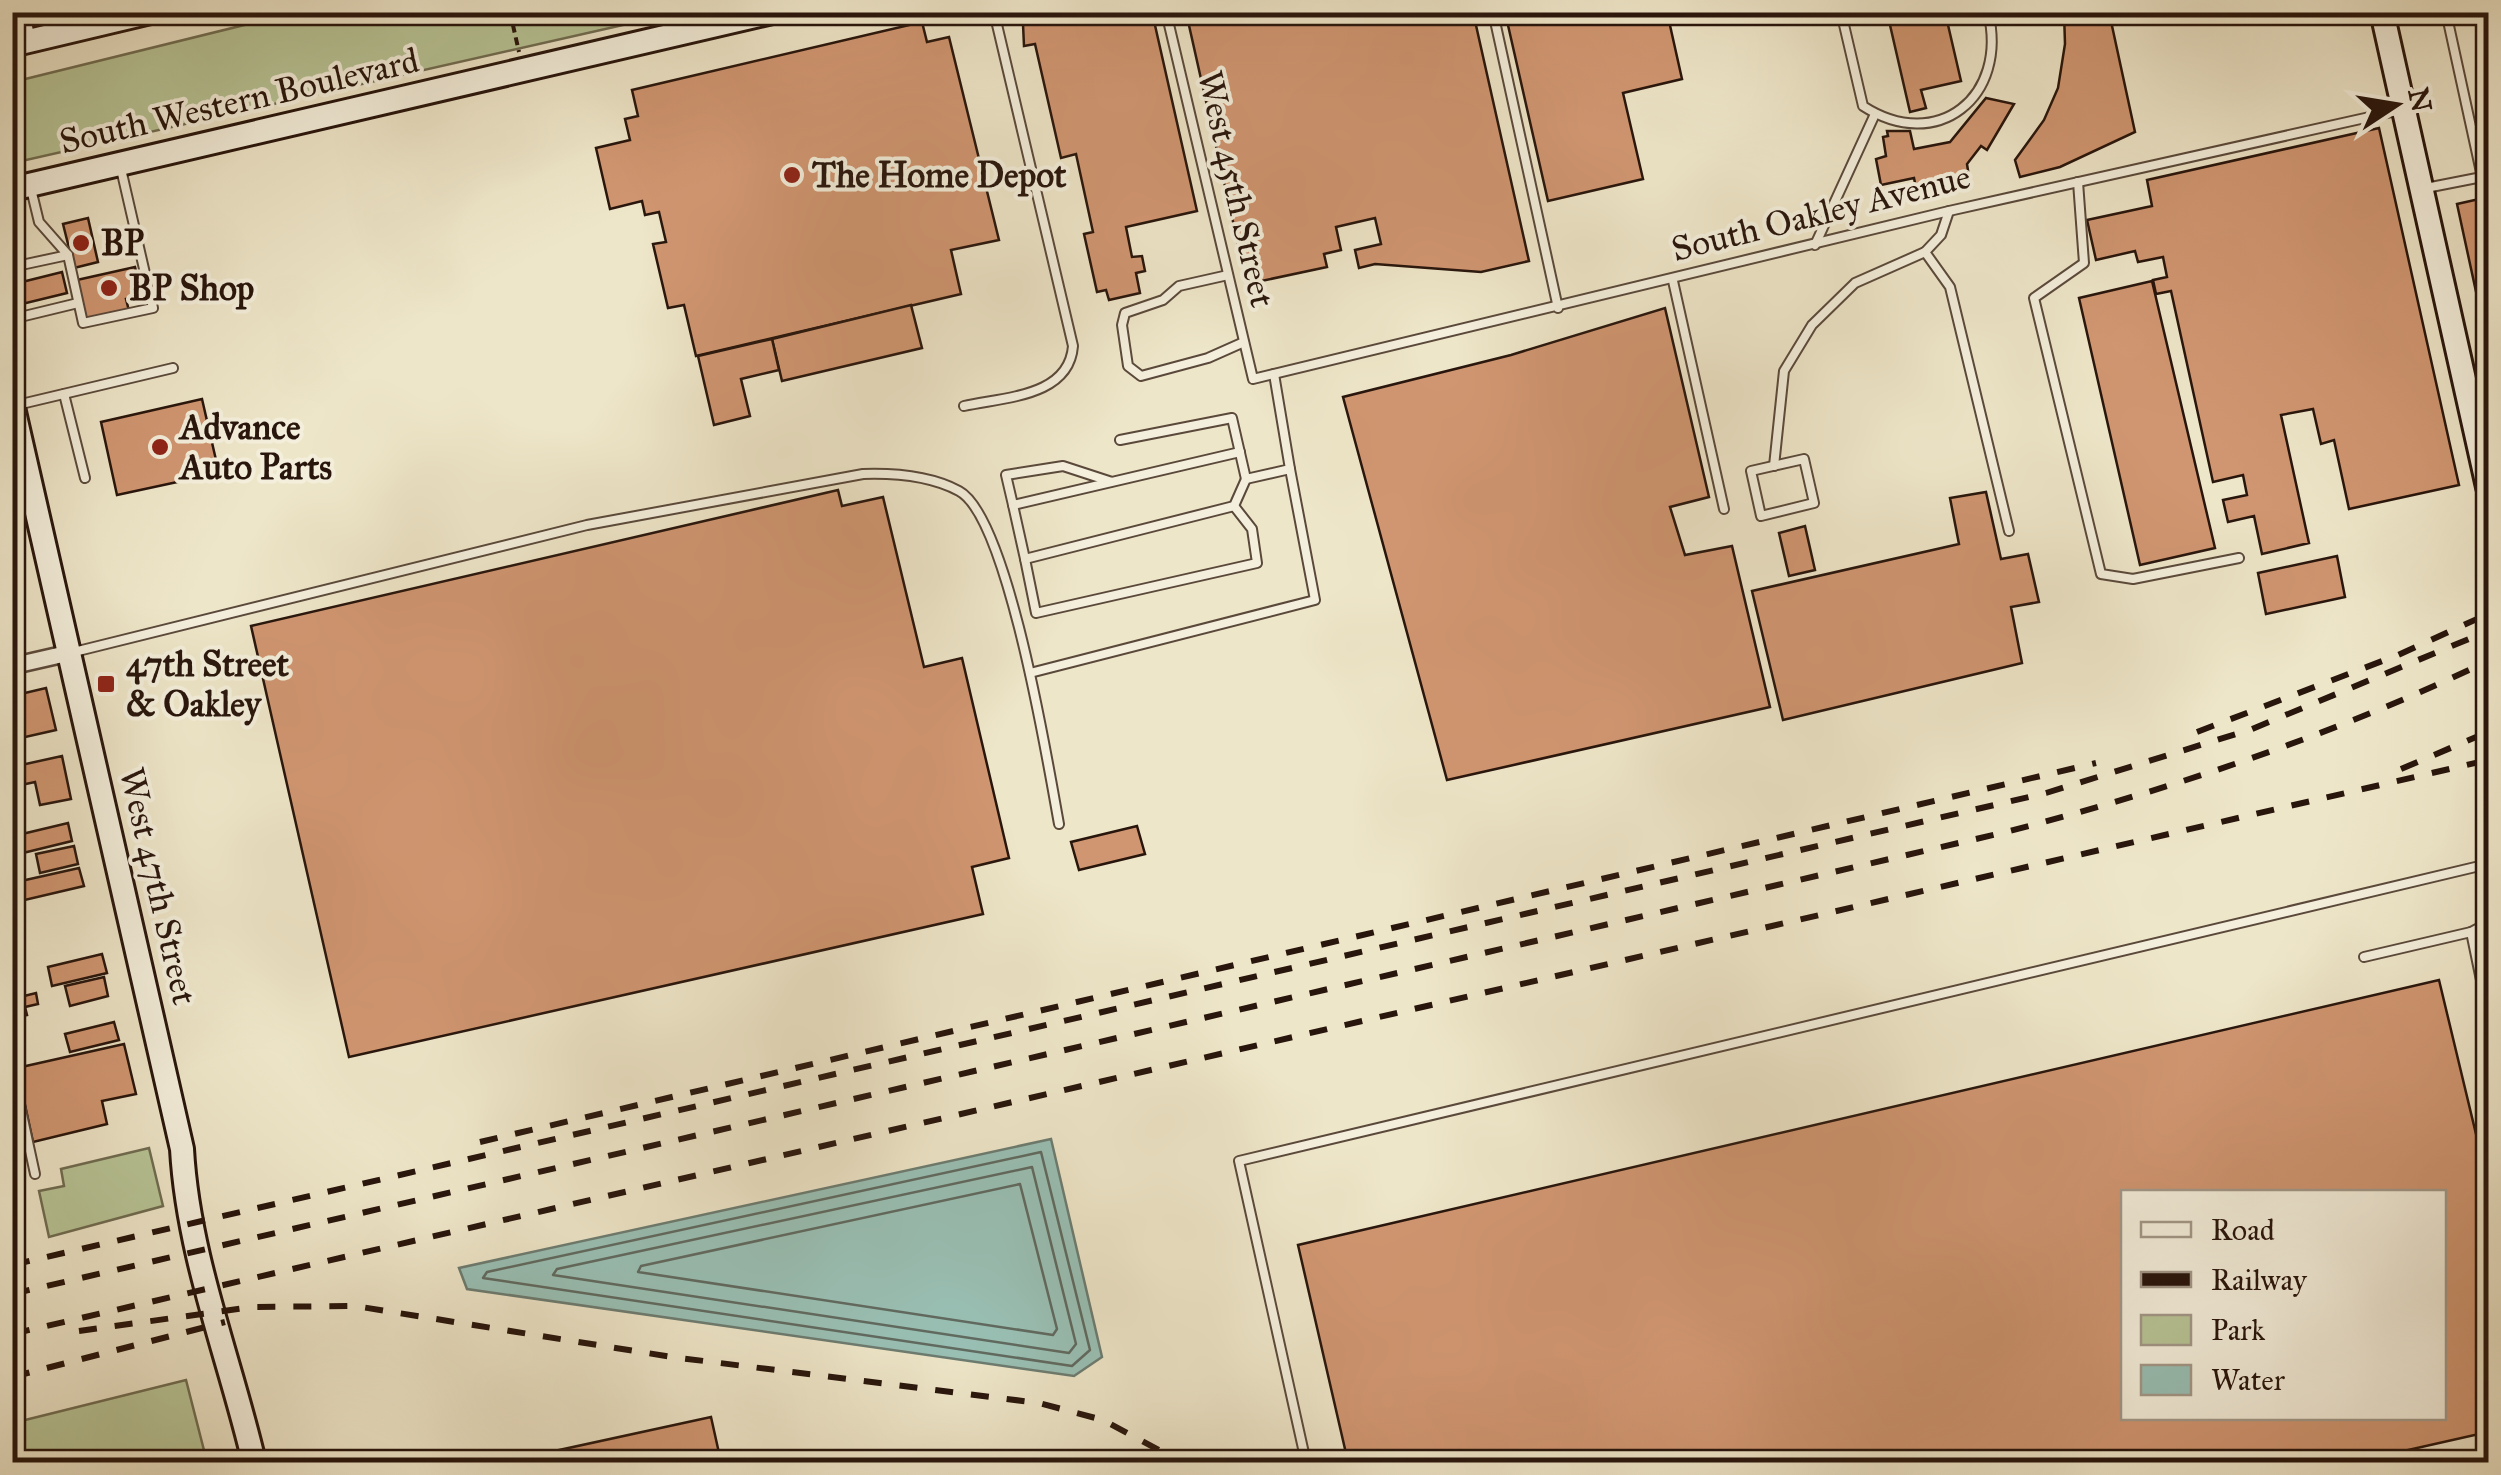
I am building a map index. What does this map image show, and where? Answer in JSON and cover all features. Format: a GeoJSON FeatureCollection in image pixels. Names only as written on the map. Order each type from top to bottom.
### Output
{"type":"FeatureCollection","features":[{"type":"Feature","properties":{"kind":"street"},"geometry":{"type":"LineString","coordinates":[[22,42],[152,12]]}},
{"type":"Feature","properties":{"kind":"street","name":"South Western Boulevard"},"geometry":{"type":"LineString","coordinates":[[21,187],[772,12]]}},
{"type":"Feature","properties":{"kind":"street"},"geometry":{"type":"LineString","coordinates":[[2382,12],[2488,487]]}},
{"type":"Feature","properties":{"kind":"street","name":"West 47th Street"},"geometry":{"type":"LineString","coordinates":[[13,405],[182,1149],[184,1187],[221,1347],[236,1382],[254,1462]]}},
{"type":"Feature","properties":{"kind":"street"},"geometry":{"type":"LineString","coordinates":[[12,666],[69,653]]}},
{"type":"Feature","properties":{"kind":"lane"},"geometry":{"type":"LineString","coordinates":[[22,42],[25,12]]}},
{"type":"Feature","properties":{"kind":"lane"},"geometry":{"type":"LineString","coordinates":[[964,406],[1052,384],[1072,360],[1073,346],[994,12]]}},
{"type":"Feature","properties":{"kind":"lane","name":"West 45th Street"},"geometry":{"type":"LineString","coordinates":[[1166,12],[1253,379]]}},
{"type":"Feature","properties":{"kind":"lane"},"geometry":{"type":"LineString","coordinates":[[1494,12],[1558,308]]}},
{"type":"Feature","properties":{"kind":"lane"},"geometry":{"type":"LineString","coordinates":[[1842,12],[1863,106],[1884,120],[1927,126],[1962,110],[1990,69],[1992,30],[1988,12]]}},
{"type":"Feature","properties":{"kind":"lane"},"geometry":{"type":"LineString","coordinates":[[2422,188],[2482,176],[2446,12]]}},
{"type":"Feature","properties":{"kind":"lane","name":"South Oakley Avenue"},"geometry":{"type":"LineString","coordinates":[[1253,379],[1673,281],[1949,211],[2404,109]]}},
{"type":"Feature","properties":{"kind":"lane"},"geometry":{"type":"LineString","coordinates":[[1815,245],[1875,114]]}},
{"type":"Feature","properties":{"kind":"lane"},"geometry":{"type":"LineString","coordinates":[[21,187],[39,222],[68,255],[83,323],[153,308],[120,164]]}},
{"type":"Feature","properties":{"kind":"lane"},"geometry":{"type":"LineString","coordinates":[[2078,182],[2084,263],[2034,298],[2101,574],[2134,580],[2239,558]]}},
{"type":"Feature","properties":{"kind":"lane"},"geometry":{"type":"LineString","coordinates":[[1774,466],[1784,371],[1812,325],[1856,283],[1925,252],[1942,235],[1949,211]]}},
{"type":"Feature","properties":{"kind":"lane"},"geometry":{"type":"LineString","coordinates":[[1925,252],[1950,287],[2009,531]]}},
{"type":"Feature","properties":{"kind":"lane"},"geometry":{"type":"LineString","coordinates":[[12,267],[68,255]]}},
{"type":"Feature","properties":{"kind":"lane"},"geometry":{"type":"LineString","coordinates":[[1228,275],[1179,286],[1163,300],[1126,313],[1122,325],[1128,366],[1141,376],[1208,358],[1244,342]]}},
{"type":"Feature","properties":{"kind":"lane"},"geometry":{"type":"LineString","coordinates":[[1673,281],[1724,510]]}},
{"type":"Feature","properties":{"kind":"lane"},"geometry":{"type":"LineString","coordinates":[[12,319],[78,304]]}},
{"type":"Feature","properties":{"kind":"lane"},"geometry":{"type":"LineString","coordinates":[[13,405],[173,368]]}},
{"type":"Feature","properties":{"kind":"lane"},"geometry":{"type":"LineString","coordinates":[[1030,673],[1315,600],[1274,374]]}},
{"type":"Feature","properties":{"kind":"lane"},"geometry":{"type":"LineString","coordinates":[[64,394],[85,478]]}},
{"type":"Feature","properties":{"kind":"lane"},"geometry":{"type":"LineString","coordinates":[[1120,440],[1232,418],[1246,478],[1234,506]]}},
{"type":"Feature","properties":{"kind":"lane"},"geometry":{"type":"LineString","coordinates":[[1013,506],[1240,452]]}},
{"type":"Feature","properties":{"kind":"lane"},"geometry":{"type":"LineString","coordinates":[[1804,459],[1814,503],[1761,516],[1751,471],[1774,466],[1804,459]]}},
{"type":"Feature","properties":{"kind":"lane"},"geometry":{"type":"LineString","coordinates":[[1112,482],[1063,466],[1006,475],[1036,613],[1257,563],[1252,530],[1234,506]]}},
{"type":"Feature","properties":{"kind":"lane"},"geometry":{"type":"LineString","coordinates":[[1246,478],[1290,469]]}},
{"type":"Feature","properties":{"kind":"lane"},"geometry":{"type":"LineString","coordinates":[[69,653],[587,525],[862,474],[897,473],[962,492],[986,519],[1030,673],[1059,824]]}},
{"type":"Feature","properties":{"kind":"lane"},"geometry":{"type":"LineString","coordinates":[[1025,559],[1234,506]]}},
{"type":"Feature","properties":{"kind":"lane"},"geometry":{"type":"LineString","coordinates":[[2488,765],[2488,796]]}},
{"type":"Feature","properties":{"kind":"lane"},"geometry":{"type":"LineString","coordinates":[[1306,1462],[1239,1162],[2488,864]]}},
{"type":"Feature","properties":{"kind":"lane"},"geometry":{"type":"LineString","coordinates":[[2364,957],[2470,932],[2488,924]]}},
{"type":"Feature","properties":{"kind":"lane"},"geometry":{"type":"LineString","coordinates":[[2470,932],[2488,1014]]}},
{"type":"Feature","properties":{"kind":"lane"},"geometry":{"type":"LineString","coordinates":[[12,1068],[35,1174]]}},
{"type":"Feature","properties":{"kind":"path"},"geometry":{"type":"LineString","coordinates":[[510,12],[519,52]]}},
{"type":"Feature","properties":{"kind":"green space"},"geometry":{"type":"Polygon","coordinates":[[[293,13],[676,13],[13,163],[13,82],[293,13]]]}},
{"type":"Feature","properties":{"kind":"green space"},"geometry":{"type":"Polygon","coordinates":[[[149,1148],[163,1206],[49,1237],[39,1191],[64,1186],[61,1169],[149,1148]]]}},
{"type":"Feature","properties":{"kind":"green space"},"geometry":{"type":"Polygon","coordinates":[[[186,1380],[207,1462],[13,1462],[13,1423],[186,1380]]]}},
{"type":"Feature","properties":{"kind":"water"},"geometry":{"type":"Polygon","coordinates":[[[1051,1139],[1102,1357],[1074,1376],[467,1289],[459,1268],[1051,1139]]]}},
{"type":"Feature","properties":{"kind":"building"},"geometry":{"type":"Polygon","coordinates":[[[1017,12],[1152,12],[1197,211],[1126,227],[1132,257],[1142,256],[1145,271],[1136,273],[1140,293],[1109,300],[1106,290],[1097,292],[1084,234],[1093,232],[1076,154],[1061,158],[1035,44],[1024,46],[1023,24],[1017,12]]]}},
{"type":"Feature","properties":{"kind":"building"},"geometry":{"type":"Polygon","coordinates":[[[1186,12],[1473,12],[1529,261],[1481,272],[1375,264],[1359,268],[1355,250],[1381,244],[1375,218],[1336,227],[1341,250],[1324,254],[1327,267],[1247,284],[1186,12]]]}},
{"type":"Feature","properties":{"kind":"building"},"geometry":{"type":"Polygon","coordinates":[[[1505,12],[1667,12],[1682,79],[1623,93],[1643,179],[1548,201],[1505,12]]]}},
{"type":"Feature","properties":{"kind":"building"},"geometry":{"type":"Polygon","coordinates":[[[1887,12],[1945,12],[1961,81],[1921,90],[1926,108],[1910,112],[1887,12]]]}},
{"type":"Feature","properties":{"kind":"building"},"geometry":{"type":"Polygon","coordinates":[[[2064,12],[2109,12],[2135,132],[2060,167],[2020,177],[2015,160],[2044,120],[2058,88],[2065,44],[2064,12]]]}},
{"type":"Feature","properties":{"kind":"building"},"geometry":{"type":"Polygon","coordinates":[[[2473,12],[2488,12],[2488,79],[2473,12]]]}},
{"type":"Feature","properties":{"kind":"building","name":"The Home Depot"},"geometry":{"type":"Polygon","coordinates":[[[922,22],[927,42],[949,37],[999,240],[951,250],[961,294],[696,356],[684,305],[668,308],[653,244],[666,242],[659,212],[645,215],[642,201],[610,209],[596,148],[630,140],[625,119],[638,116],[632,90],[922,22]]]}},
{"type":"Feature","properties":{"kind":"building"},"geometry":{"type":"Polygon","coordinates":[[[1986,98],[2014,104],[1987,150],[1981,146],[1967,164],[1969,177],[1916,188],[1914,178],[1881,185],[1876,159],[1886,156],[1883,137],[1888,136],[1887,131],[1910,131],[1914,149],[1950,142],[1986,98]]]}},
{"type":"Feature","properties":{"kind":"building"},"geometry":{"type":"Polygon","coordinates":[[[2379,128],[2459,485],[2349,509],[2334,440],[2321,444],[2313,409],[2281,415],[2309,543],[2262,554],[2254,516],[2228,522],[2223,500],[2247,495],[2243,475],[2213,482],[2171,291],[2156,294],[2153,280],[2167,277],[2163,257],[2138,262],[2135,251],[2096,260],[2087,220],[2152,206],[2147,180],[2379,128]]]}},
{"type":"Feature","properties":{"kind":"building"},"geometry":{"type":"Polygon","coordinates":[[[2488,197],[2488,347],[2457,204],[2488,197]]]}},
{"type":"Feature","properties":{"kind":"building","name":"BP"},"geometry":{"type":"Polygon","coordinates":[[[88,218],[98,262],[74,268],[63,224],[88,218]]]}},
{"type":"Feature","properties":{"kind":"building","name":"BP Shop"},"geometry":{"type":"Polygon","coordinates":[[[135,267],[142,295],[126,299],[129,311],[86,321],[77,280],[135,267]]]}},
{"type":"Feature","properties":{"kind":"building","name":"BP"},"geometry":{"type":"Polygon","coordinates":[[[62,272],[67,293],[22,304],[18,283],[62,272]]]}},
{"type":"Feature","properties":{"kind":"building"},"geometry":{"type":"Polygon","coordinates":[[[2152,281],[2215,548],[2140,565],[2079,298],[2152,281]]]}},
{"type":"Feature","properties":{"kind":"building"},"geometry":{"type":"Polygon","coordinates":[[[911,305],[922,348],[782,381],[772,339],[911,305]]]}},
{"type":"Feature","properties":{"kind":"building"},"geometry":{"type":"Polygon","coordinates":[[[1665,308],[1709,497],[1670,507],[1685,555],[1732,546],[1770,707],[1447,780],[1343,397],[1511,355],[1665,308]]]}},
{"type":"Feature","properties":{"kind":"building"},"geometry":{"type":"Polygon","coordinates":[[[772,339],[779,370],[741,379],[750,416],[714,425],[698,356],[772,339]]]}},
{"type":"Feature","properties":{"kind":"building","name":"Advance Auto Parts"},"geometry":{"type":"Polygon","coordinates":[[[202,399],[219,473],[117,495],[101,422],[202,399]]]}},
{"type":"Feature","properties":{"kind":"building"},"geometry":{"type":"Polygon","coordinates":[[[838,490],[842,506],[883,497],[924,667],[962,658],[1009,858],[972,867],[983,914],[349,1057],[251,626],[838,490]]]}},
{"type":"Feature","properties":{"kind":"building"},"geometry":{"type":"Polygon","coordinates":[[[1986,492],[2001,559],[2028,554],[2039,602],[2011,607],[2022,663],[1783,720],[1752,591],[1959,544],[1950,498],[1986,492]]]}},
{"type":"Feature","properties":{"kind":"building"},"geometry":{"type":"Polygon","coordinates":[[[1805,526],[1815,570],[1789,576],[1779,533],[1805,526]]]}},
{"type":"Feature","properties":{"kind":"building"},"geometry":{"type":"Polygon","coordinates":[[[2337,556],[2345,597],[2266,614],[2258,573],[2337,556]]]}},
{"type":"Feature","properties":{"kind":"building"},"geometry":{"type":"Polygon","coordinates":[[[46,688],[56,730],[12,740],[12,696],[46,688]]]}},
{"type":"Feature","properties":{"kind":"building"},"geometry":{"type":"Polygon","coordinates":[[[62,756],[71,799],[40,805],[35,782],[12,787],[12,767],[62,756]]]}},
{"type":"Feature","properties":{"kind":"building"},"geometry":{"type":"Polygon","coordinates":[[[68,823],[72,841],[23,853],[18,835],[68,823]]]}},
{"type":"Feature","properties":{"kind":"building"},"geometry":{"type":"Polygon","coordinates":[[[1137,826],[1145,854],[1079,870],[1071,842],[1137,826]]]}},
{"type":"Feature","properties":{"kind":"building"},"geometry":{"type":"Polygon","coordinates":[[[74,846],[78,864],[40,873],[36,854],[74,846]]]}},
{"type":"Feature","properties":{"kind":"building"},"geometry":{"type":"Polygon","coordinates":[[[79,868],[84,886],[12,903],[12,883],[79,868]]]}},
{"type":"Feature","properties":{"kind":"building"},"geometry":{"type":"Polygon","coordinates":[[[102,954],[107,973],[52,986],[48,967],[102,954]]]}},
{"type":"Feature","properties":{"kind":"building"},"geometry":{"type":"Polygon","coordinates":[[[104,977],[108,996],[70,1006],[65,986],[104,977]]]}},
{"type":"Feature","properties":{"kind":"building"},"geometry":{"type":"Polygon","coordinates":[[[2439,980],[2488,1184],[2488,1432],[2355,1462],[1348,1462],[1298,1245],[2439,980]]]}},
{"type":"Feature","properties":{"kind":"building"},"geometry":{"type":"Polygon","coordinates":[[[36,993],[38,1004],[25,1007],[27,1015],[12,1018],[12,999],[36,993]]]}},
{"type":"Feature","properties":{"kind":"building"},"geometry":{"type":"Polygon","coordinates":[[[114,1022],[119,1040],[70,1052],[65,1034],[114,1022]]]}},
{"type":"Feature","properties":{"kind":"building"},"geometry":{"type":"Polygon","coordinates":[[[124,1044],[136,1094],[102,1101],[107,1124],[33,1142],[17,1068],[124,1044]]]}},
{"type":"Feature","properties":{"kind":"building"},"geometry":{"type":"Polygon","coordinates":[[[711,1417],[721,1462],[504,1462],[711,1417]]]}},
{"type":"Feature","properties":{"kind":"railway"},"geometry":{"type":"LineString","coordinates":[[2197,732],[2398,655],[2488,614]]}},
{"type":"Feature","properties":{"kind":"railway"},"geometry":{"type":"LineString","coordinates":[[12,1265],[2046,793],[2252,729],[2488,631]]}},
{"type":"Feature","properties":{"kind":"railway"},"geometry":{"type":"LineString","coordinates":[[12,1294],[2006,832],[2130,798],[2252,758],[2371,713],[2488,661]]}},
{"type":"Feature","properties":{"kind":"railway"},"geometry":{"type":"LineString","coordinates":[[2401,769],[2488,732]]}},
{"type":"Feature","properties":{"kind":"railway"},"geometry":{"type":"LineString","coordinates":[[12,1334],[2488,760]]}},
{"type":"Feature","properties":{"kind":"railway"},"geometry":{"type":"LineString","coordinates":[[480,1142],[2096,763]]}},
{"type":"Feature","properties":{"kind":"railway"},"geometry":{"type":"LineString","coordinates":[[79,1331],[252,1307],[355,1306],[672,1357],[1039,1403],[1103,1420],[1181,1462]]}},
{"type":"Feature","properties":{"kind":"railway"},"geometry":{"type":"LineString","coordinates":[[12,1377],[225,1322]]}},
{"type":"Feature","properties":{"kind":"place","name":"The Home Depot"},"geometry":{"type":"Point","coordinates":[792,175]}},
{"type":"Feature","properties":{"kind":"place","name":"BP"},"geometry":{"type":"Point","coordinates":[81,243]}},
{"type":"Feature","properties":{"kind":"place","name":"BP Shop"},"geometry":{"type":"Point","coordinates":[109,288]}},
{"type":"Feature","properties":{"kind":"place","name":"Advance Auto Parts"},"geometry":{"type":"Point","coordinates":[160,447]}},
{"type":"Feature","properties":{"kind":"place","name":"47th Street & Oakley"},"geometry":{"type":"Point","coordinates":[106,684]}}]}
